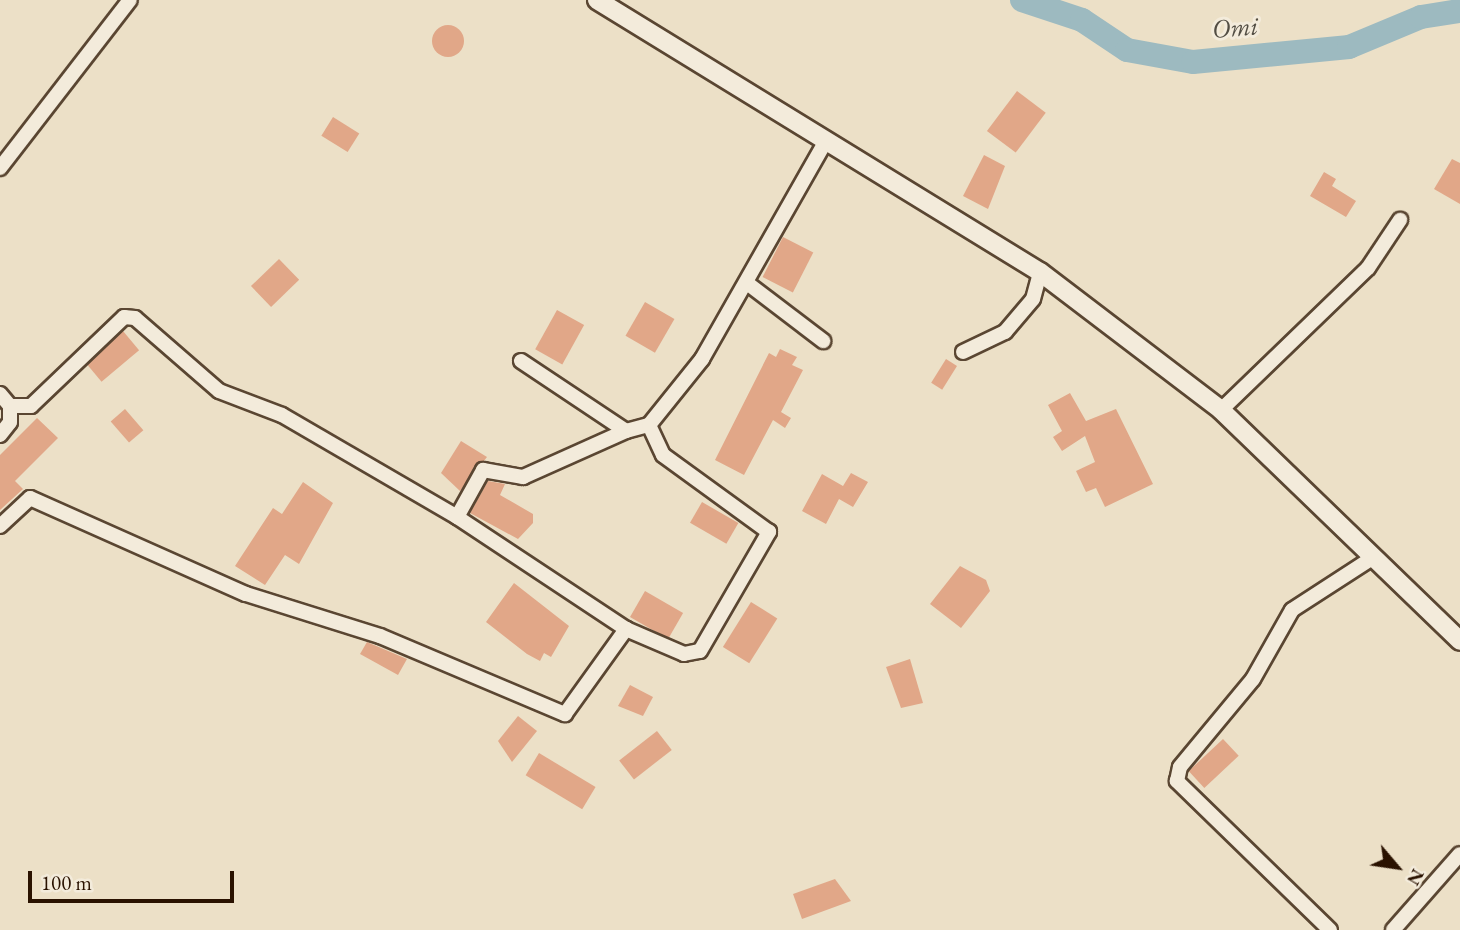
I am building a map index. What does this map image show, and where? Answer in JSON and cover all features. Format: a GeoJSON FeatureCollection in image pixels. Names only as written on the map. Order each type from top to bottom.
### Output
{"type":"FeatureCollection","features":[{"type":"Feature","properties":{"kind":"street"},"geometry":{"type":"LineString","coordinates":[[0,168],[131,0]]}},
{"type":"Feature","properties":{"kind":"street"},"geometry":{"type":"LineString","coordinates":[[597,0],[1040,272],[1221,410],[1460,640]]}},
{"type":"Feature","properties":{"kind":"street"},"geometry":{"type":"LineString","coordinates":[[457,517],[483,470],[523,477],[626,431],[649,425],[702,359],[826,141]]}},
{"type":"Feature","properties":{"kind":"street"},"geometry":{"type":"LineString","coordinates":[[1221,410],[1368,268],[1400,220]]}},
{"type":"Feature","properties":{"kind":"street"},"geometry":{"type":"LineString","coordinates":[[963,352],[1005,332],[1032,299],[1040,272]]}},
{"type":"Feature","properties":{"kind":"street"},"geometry":{"type":"LineString","coordinates":[[747,283],[823,341]]}},
{"type":"Feature","properties":{"kind":"street"},"geometry":{"type":"LineString","coordinates":[[10,405],[31,406],[124,317],[135,318],[219,391],[282,415],[457,517],[626,629],[684,654],[700,651],[769,532],[663,455],[649,425]]}},
{"type":"Feature","properties":{"kind":"street"},"geometry":{"type":"LineString","coordinates":[[521,361],[626,431]]}},
{"type":"Feature","properties":{"kind":"street"},"geometry":{"type":"LineString","coordinates":[[0,394],[10,405],[10,422],[0,435]]}},
{"type":"Feature","properties":{"kind":"street"},"geometry":{"type":"LineString","coordinates":[[0,527],[30,498],[246,594],[380,636],[565,714],[626,629]]}},
{"type":"Feature","properties":{"kind":"street"},"geometry":{"type":"LineString","coordinates":[[1330,930],[1177,781],[1180,767],[1253,679],[1292,610],[1373,558]]}},
{"type":"Feature","properties":{"kind":"street"},"geometry":{"type":"LineString","coordinates":[[1393,930],[1460,854]]}},
{"type":"Feature","properties":{"kind":"building"},"geometry":{"type":"Polygon","coordinates":[[[448,25],[459,30],[464,41],[459,52],[448,57],[437,52],[432,41],[437,30],[448,25]]]}},
{"type":"Feature","properties":{"kind":"building"},"geometry":{"type":"Polygon","coordinates":[[[1017,91],[1046,113],[1016,153],[987,131],[1017,91]]]}},
{"type":"Feature","properties":{"kind":"building"},"geometry":{"type":"Polygon","coordinates":[[[333,117],[359,133],[348,152],[321,136],[333,117]]]}},
{"type":"Feature","properties":{"kind":"building"},"geometry":{"type":"Polygon","coordinates":[[[984,155],[1005,166],[988,209],[963,196],[984,155]]]}},
{"type":"Feature","properties":{"kind":"building"},"geometry":{"type":"Polygon","coordinates":[[[1452,159],[1460,163],[1460,204],[1434,189],[1452,159]]]}},
{"type":"Feature","properties":{"kind":"building"},"geometry":{"type":"Polygon","coordinates":[[[1324,172],[1336,179],[1332,186],[1356,201],[1346,217],[1310,196],[1324,172]]]}},
{"type":"Feature","properties":{"kind":"building"},"geometry":{"type":"Polygon","coordinates":[[[783,237],[813,252],[793,293],[763,277],[783,237]]]}},
{"type":"Feature","properties":{"kind":"building"},"geometry":{"type":"Polygon","coordinates":[[[279,259],[299,280],[271,307],[251,286],[279,259]]]}},
{"type":"Feature","properties":{"kind":"building"},"geometry":{"type":"Polygon","coordinates":[[[645,302],[674,319],[655,353],[626,336],[645,302]]]}},
{"type":"Feature","properties":{"kind":"building"},"geometry":{"type":"Polygon","coordinates":[[[557,310],[584,325],[562,364],[535,349],[557,310]]]}},
{"type":"Feature","properties":{"kind":"building"},"geometry":{"type":"Polygon","coordinates":[[[123,331],[139,350],[102,382],[85,362],[123,331]]]}},
{"type":"Feature","properties":{"kind":"building"},"geometry":{"type":"Polygon","coordinates":[[[780,349],[797,357],[792,365],[803,370],[781,412],[791,418],[785,428],[773,420],[744,475],[715,460],[769,353],[776,357],[780,349]]]}},
{"type":"Feature","properties":{"kind":"building"},"geometry":{"type":"Polygon","coordinates":[[[946,359],[957,366],[942,390],[931,383],[946,359]]]}},
{"type":"Feature","properties":{"kind":"building"},"geometry":{"type":"Polygon","coordinates":[[[1070,393],[1086,421],[1116,409],[1153,484],[1105,507],[1096,488],[1086,492],[1076,471],[1095,462],[1085,436],[1062,451],[1053,437],[1062,431],[1048,405],[1070,393]]]}},
{"type":"Feature","properties":{"kind":"building"},"geometry":{"type":"Polygon","coordinates":[[[125,409],[143,430],[129,443],[111,421],[125,409]]]}},
{"type":"Feature","properties":{"kind":"building"},"geometry":{"type":"Polygon","coordinates":[[[37,418],[58,438],[15,481],[23,489],[0,510],[0,455],[37,418]]]}},
{"type":"Feature","properties":{"kind":"building"},"geometry":{"type":"Polygon","coordinates":[[[461,441],[487,457],[460,491],[441,473],[461,441]]]}},
{"type":"Feature","properties":{"kind":"building"},"geometry":{"type":"Polygon","coordinates":[[[851,473],[868,482],[853,507],[839,499],[826,524],[802,511],[822,474],[843,486],[851,473]]]}},
{"type":"Feature","properties":{"kind":"building"},"geometry":{"type":"Polygon","coordinates":[[[488,481],[505,484],[500,495],[533,514],[533,523],[518,539],[470,513],[488,481]]]}},
{"type":"Feature","properties":{"kind":"building"},"geometry":{"type":"Polygon","coordinates":[[[303,482],[333,503],[299,564],[285,555],[265,585],[235,566],[273,508],[282,514],[303,482]]]}},
{"type":"Feature","properties":{"kind":"building"},"geometry":{"type":"Polygon","coordinates":[[[702,502],[738,523],[726,544],[690,523],[702,502]]]}},
{"type":"Feature","properties":{"kind":"building"},"geometry":{"type":"Polygon","coordinates":[[[960,566],[986,580],[990,591],[961,628],[930,604],[960,566]]]}},
{"type":"Feature","properties":{"kind":"building"},"geometry":{"type":"Polygon","coordinates":[[[514,583],[569,626],[551,657],[544,653],[540,661],[527,654],[486,622],[514,583]]]}},
{"type":"Feature","properties":{"kind":"building"},"geometry":{"type":"Polygon","coordinates":[[[645,591],[683,613],[668,639],[630,617],[645,591]]]}},
{"type":"Feature","properties":{"kind":"building"},"geometry":{"type":"Polygon","coordinates":[[[751,602],[777,618],[749,663],[723,647],[751,602]]]}},
{"type":"Feature","properties":{"kind":"building"},"geometry":{"type":"Polygon","coordinates":[[[367,642],[407,659],[398,675],[360,654],[367,642]]]}},
{"type":"Feature","properties":{"kind":"building"},"geometry":{"type":"Polygon","coordinates":[[[910,659],[923,703],[901,708],[886,667],[910,659]]]}},
{"type":"Feature","properties":{"kind":"building"},"geometry":{"type":"Polygon","coordinates":[[[630,685],[653,697],[643,716],[618,706],[630,685]]]}},
{"type":"Feature","properties":{"kind":"building"},"geometry":{"type":"Polygon","coordinates":[[[518,716],[537,731],[512,762],[498,741],[518,716]]]}},
{"type":"Feature","properties":{"kind":"building"},"geometry":{"type":"Polygon","coordinates":[[[657,731],[672,750],[634,779],[619,761],[657,731]]]}},
{"type":"Feature","properties":{"kind":"building"},"geometry":{"type":"Polygon","coordinates":[[[1223,739],[1239,756],[1204,788],[1189,771],[1223,739]]]}},
{"type":"Feature","properties":{"kind":"building"},"geometry":{"type":"Polygon","coordinates":[[[539,753],[596,787],[582,809],[526,775],[539,753]]]}},
{"type":"Feature","properties":{"kind":"building"},"geometry":{"type":"Polygon","coordinates":[[[835,879],[851,901],[802,919],[793,894],[835,879]]]}},
{"type":"Feature","properties":{"kind":"waterway","name":"Omi"},"geometry":{"type":"LineString","coordinates":[[1022,0],[1082,20],[1127,50],[1193,62],[1349,47],[1421,17],[1460,11]]}}]}
